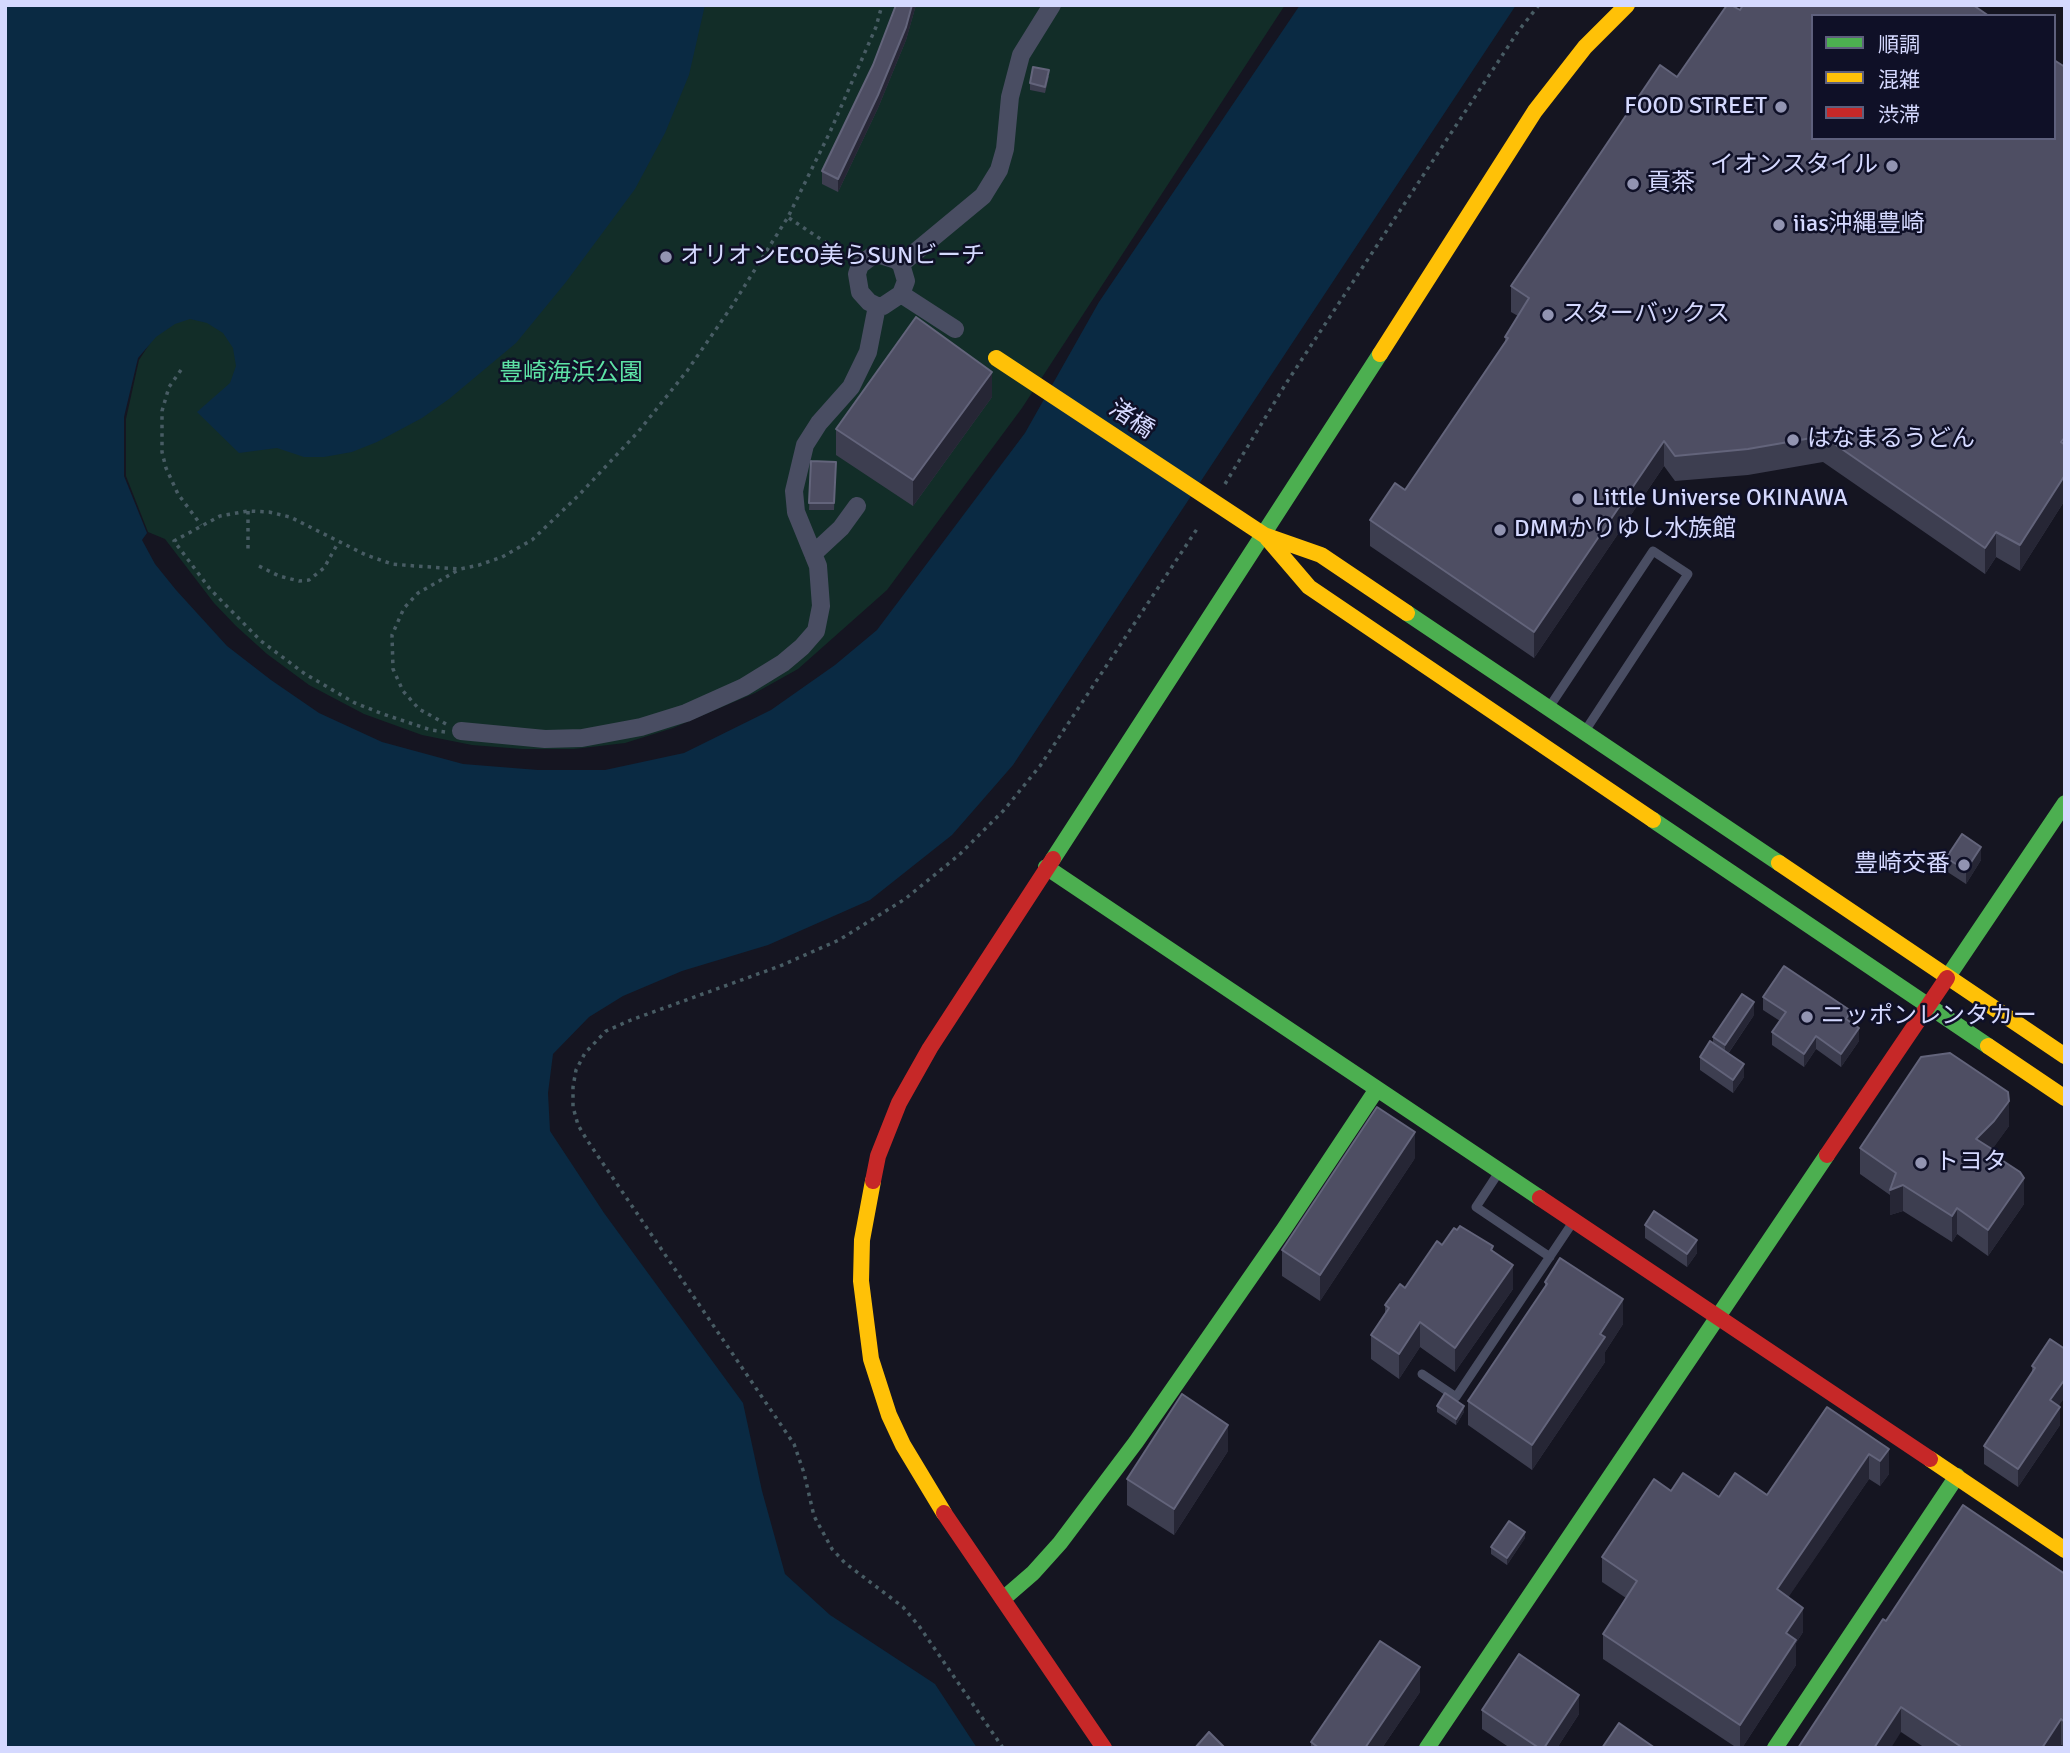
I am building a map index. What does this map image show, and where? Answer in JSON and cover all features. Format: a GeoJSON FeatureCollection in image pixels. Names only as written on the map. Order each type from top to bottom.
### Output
{"type":"FeatureCollection","features":[{"type":"Feature","properties":{"kind":"street"},"geometry":{"type":"LineString","coordinates":[[901,264],[967,211],[992,183],[1005,149],[1014,76],[1031,37],[1052,5]]}},
{"type":"Feature","properties":{"kind":"street"},"geometry":{"type":"LineString","coordinates":[[1104,1748],[943,1512],[903,1445],[889,1415],[871,1359],[861,1281],[862,1240],[878,1156],[899,1103],[930,1048],[1264,535],[1535,111],[1585,47],[1627,5]]}},
{"type":"Feature","properties":{"kind":"street"},"geometry":{"type":"LineString","coordinates":[[880,255],[896,260],[901,264],[906,281],[901,294],[883,306],[869,302],[860,292],[857,274],[860,265],[872,256],[880,255]]}},
{"type":"Feature","properties":{"kind":"street"},"geometry":{"type":"LineString","coordinates":[[901,294],[955,329]]}},
{"type":"Feature","properties":{"kind":"street"},"geometry":{"type":"LineString","coordinates":[[461,731],[545,739],[582,738],[641,727],[686,713],[744,687],[802,648],[816,631],[821,606],[818,566],[796,512],[794,491],[798,469],[806,445],[819,424],[851,387],[861,370],[868,352],[877,306]]}},
{"type":"Feature","properties":{"kind":"street","name":"渚橋"},"geometry":{"type":"LineString","coordinates":[[996,358],[1264,535]]}},
{"type":"Feature","properties":{"kind":"street"},"geometry":{"type":"LineString","coordinates":[[813,554],[827,542],[857,506]]}},
{"type":"Feature","properties":{"kind":"street"},"geometry":{"type":"LineString","coordinates":[[1264,535],[1321,555],[2065,1056]]}},
{"type":"Feature","properties":{"kind":"street"},"geometry":{"type":"LineString","coordinates":[[1264,535],[1309,587],[2065,1098]]}},
{"type":"Feature","properties":{"kind":"street"},"geometry":{"type":"LineString","coordinates":[[1427,1748],[2065,803]]}},
{"type":"Feature","properties":{"kind":"street"},"geometry":{"type":"LineString","coordinates":[[1046,867],[2065,1550]]}},
{"type":"Feature","properties":{"kind":"street"},"geometry":{"type":"LineString","coordinates":[[1003,1598],[1033,1573],[1060,1542],[1136,1442],[1284,1229],[1377,1089]]}},
{"type":"Feature","properties":{"kind":"street"},"geometry":{"type":"LineString","coordinates":[[1775,1748],[1957,1476]]}},
{"type":"Feature","properties":{"kind":"lane"},"geometry":{"type":"LineString","coordinates":[[1549,709],[1653,551],[1688,574],[1584,733]]}},
{"type":"Feature","properties":{"kind":"lane"},"geometry":{"type":"LineString","coordinates":[[1500,1171],[1476,1207],[1550,1257]]}},
{"type":"Feature","properties":{"kind":"lane"},"geometry":{"type":"LineString","coordinates":[[1422,1374],[1457,1397],[1574,1221]]}},
{"type":"Feature","properties":{"kind":"path"},"geometry":{"type":"LineString","coordinates":[[461,731],[419,709],[403,691],[393,669],[391,646],[392,635],[404,608],[428,586],[460,569],[502,556],[532,540],[610,464],[662,404],[732,306],[788,217],[835,120],[876,27],[882,5]]}},
{"type":"Feature","properties":{"kind":"path"},"geometry":{"type":"LineString","coordinates":[[1223,486],[1315,339],[1519,30],[1539,5]]}},
{"type":"Feature","properties":{"kind":"path"},"geometry":{"type":"LineString","coordinates":[[1734,5],[1751,17]]}},
{"type":"Feature","properties":{"kind":"path"},"geometry":{"type":"LineString","coordinates":[[788,217],[860,265]]}},
{"type":"Feature","properties":{"kind":"path"},"geometry":{"type":"LineString","coordinates":[[181,370],[169,387],[162,411],[162,452],[178,494],[201,525]]}},
{"type":"Feature","properties":{"kind":"path"},"geometry":{"type":"LineString","coordinates":[[460,569],[392,564],[338,543],[290,517],[269,512],[248,511],[220,516],[174,541],[210,589],[261,641],[304,674],[355,703],[431,730],[452,733],[461,731]]}},
{"type":"Feature","properties":{"kind":"path"},"geometry":{"type":"LineString","coordinates":[[248,511],[248,551]]}},
{"type":"Feature","properties":{"kind":"path"},"geometry":{"type":"LineString","coordinates":[[1003,1748],[904,1607],[845,1563],[832,1549],[814,1516],[794,1444],[587,1140],[578,1125],[573,1107],[573,1087],[576,1070],[585,1053],[606,1031],[780,967],[839,940],[905,899],[959,855],[1004,810],[1040,766],[1197,530]]}},
{"type":"Feature","properties":{"kind":"path"},"geometry":{"type":"LineString","coordinates":[[259,566],[279,576],[299,581],[309,580],[324,568],[338,543]]}},
{"type":"Feature","properties":{"kind":"green space","name":"豊崎海浜公園"},"geometry":{"type":"Polygon","coordinates":[[[373,5],[1285,5],[1022,408],[887,590],[798,669],[755,693],[673,728],[625,743],[574,749],[522,749],[472,745],[422,735],[364,714],[309,685],[267,654],[236,626],[214,603],[165,539],[148,532],[126,476],[126,419],[139,360],[373,5]]]}},
{"type":"Feature","properties":{"kind":"water"},"geometry":{"type":"Polygon","coordinates":[[[5,5],[705,5],[689,75],[665,133],[635,189],[566,282],[516,343],[449,399],[422,418],[352,452],[324,457],[304,457],[277,448],[239,453],[197,412],[230,383],[236,366],[233,348],[223,333],[207,323],[190,319],[175,324],[156,337],[138,358],[124,417],[124,476],[147,533],[142,540],[155,564],[227,646],[271,680],[319,713],[382,742],[463,764],[538,770],[605,770],[684,753],[771,710],[835,665],[877,630],[1025,433],[1099,302],[1300,5],[1516,5],[1013,765],[952,835],[870,900],[768,945],[682,971],[623,996],[589,1017],[553,1054],[548,1093],[550,1131],[604,1213],[743,1403],[762,1491],[785,1574],[830,1615],[935,1684],[977,1748],[5,1748],[5,5]]]}},
{"type":"Feature","properties":{"kind":"building"},"geometry":{"type":"Polygon","coordinates":[[[896,5],[912,5],[906,27],[878,95],[838,179],[822,171],[873,65],[896,5]]]}},
{"type":"Feature","properties":{"kind":"building"},"geometry":{"type":"Polygon","coordinates":[[[1727,5],[1740,10],[1743,5],[1973,5],[1986,14],[1811,14],[1811,140],[2056,140],[2056,61],[2065,67],[2065,437],[2061,442],[2065,445],[2065,475],[2020,545],[1996,532],[1985,548],[1823,436],[1748,449],[1675,456],[1664,441],[1534,632],[1370,520],[1395,483],[1405,490],[1508,338],[1505,337],[1529,298],[1511,286],[1660,65],[1677,77],[1727,5]]]}},
{"type":"Feature","properties":{"kind":"building"},"geometry":{"type":"Polygon","coordinates":[[[1033,67],[1049,70],[1045,87],[1030,83],[1033,67]]]}},
{"type":"Feature","properties":{"kind":"building"},"geometry":{"type":"Polygon","coordinates":[[[916,317],[992,372],[913,480],[836,429],[916,317]]]}},
{"type":"Feature","properties":{"kind":"building"},"geometry":{"type":"Polygon","coordinates":[[[811,461],[836,462],[834,503],[809,503],[811,461]]]}},
{"type":"Feature","properties":{"kind":"building"},"geometry":{"type":"Polygon","coordinates":[[[1962,834],[1981,847],[1966,870],[1946,858],[1962,834]]]}},
{"type":"Feature","properties":{"kind":"building","name":"ニッポンレンタカー"},"geometry":{"type":"Polygon","coordinates":[[[1784,966],[1851,1011],[1846,1019],[1859,1028],[1841,1054],[1816,1036],[1804,1054],[1772,1032],[1786,1012],[1763,997],[1784,966]]]}},
{"type":"Feature","properties":{"kind":"building"},"geometry":{"type":"Polygon","coordinates":[[[1742,994],[1754,1002],[1725,1045],[1713,1037],[1742,994]]]}},
{"type":"Feature","properties":{"kind":"building"},"geometry":{"type":"Polygon","coordinates":[[[1710,1041],[1744,1064],[1733,1080],[1700,1057],[1710,1041]]]}},
{"type":"Feature","properties":{"kind":"building","name":"トヨタ"},"geometry":{"type":"Polygon","coordinates":[[[1950,1053],[2008,1092],[2009,1101],[1976,1139],[1995,1151],[1994,1155],[2020,1172],[2024,1178],[1988,1230],[1957,1208],[1952,1216],[1903,1185],[1890,1190],[1896,1173],[1860,1148],[1921,1057],[1950,1053]]]}},
{"type":"Feature","properties":{"kind":"building"},"geometry":{"type":"Polygon","coordinates":[[[1377,1107],[1415,1132],[1320,1275],[1282,1250],[1377,1107]]]}},
{"type":"Feature","properties":{"kind":"building"},"geometry":{"type":"Polygon","coordinates":[[[1654,1211],[1697,1240],[1687,1254],[1645,1225],[1654,1211]]]}},
{"type":"Feature","properties":{"kind":"building"},"geometry":{"type":"Polygon","coordinates":[[[1460,1226],[1493,1246],[1491,1250],[1513,1265],[1455,1348],[1420,1322],[1399,1354],[1371,1335],[1389,1308],[1385,1305],[1400,1284],[1405,1288],[1437,1241],[1442,1245],[1454,1228],[1457,1230],[1460,1226]]]}},
{"type":"Feature","properties":{"kind":"building"},"geometry":{"type":"Polygon","coordinates":[[[1560,1258],[1623,1299],[1600,1334],[1605,1337],[1532,1445],[1468,1401],[1547,1284],[1545,1282],[1560,1258]]]}},
{"type":"Feature","properties":{"kind":"building"},"geometry":{"type":"Polygon","coordinates":[[[2050,1339],[2065,1349],[2065,1379],[2050,1400],[2060,1407],[2018,1469],[1984,1446],[2035,1368],[2032,1366],[2050,1339]]]}},
{"type":"Feature","properties":{"kind":"building"},"geometry":{"type":"Polygon","coordinates":[[[1445,1393],[1464,1406],[1456,1419],[1437,1406],[1445,1393]]]}},
{"type":"Feature","properties":{"kind":"building"},"geometry":{"type":"Polygon","coordinates":[[[1182,1394],[1228,1425],[1174,1509],[1127,1479],[1182,1394]]]}},
{"type":"Feature","properties":{"kind":"building"},"geometry":{"type":"Polygon","coordinates":[[[1827,1407],[1889,1449],[1880,1461],[1869,1454],[1777,1589],[1803,1608],[1786,1633],[1796,1640],[1740,1725],[1603,1634],[1637,1581],[1602,1557],[1654,1479],[1671,1491],[1683,1473],[1719,1497],[1735,1473],[1767,1495],[1827,1407]]]}},
{"type":"Feature","properties":{"kind":"building"},"geometry":{"type":"Polygon","coordinates":[[[1963,1505],[2065,1574],[2065,1722],[2061,1719],[2042,1748],[1963,1748],[1901,1707],[1874,1748],[1798,1748],[1883,1619],[1886,1621],[1963,1505]]]}},
{"type":"Feature","properties":{"kind":"building"},"geometry":{"type":"Polygon","coordinates":[[[1509,1521],[1525,1532],[1507,1558],[1491,1547],[1509,1521]]]}},
{"type":"Feature","properties":{"kind":"building"},"geometry":{"type":"Polygon","coordinates":[[[1380,1641],[1420,1667],[1365,1748],[1319,1748],[1311,1742],[1380,1641]]]}},
{"type":"Feature","properties":{"kind":"building"},"geometry":{"type":"Polygon","coordinates":[[[1519,1654],[1579,1695],[1544,1748],[1539,1748],[1482,1710],[1519,1654]]]}},
{"type":"Feature","properties":{"kind":"building"},"geometry":{"type":"Polygon","coordinates":[[[1619,1723],[1655,1748],[1602,1748],[1619,1723]]]}},
{"type":"Feature","properties":{"kind":"building"},"geometry":{"type":"Polygon","coordinates":[[[1209,1732],[1225,1748],[1195,1748],[1209,1732]]]}},
{"type":"Feature","properties":{"kind":"traffic: fast"},"geometry":{"type":"LineString","coordinates":[[1053,859],[1380,354]]}},
{"type":"Feature","properties":{"kind":"traffic: fast"},"geometry":{"type":"LineString","coordinates":[[1407,613],[1779,863]]}},
{"type":"Feature","properties":{"kind":"traffic: fast"},"geometry":{"type":"LineString","coordinates":[[1947,978],[2065,803]]}},
{"type":"Feature","properties":{"kind":"traffic: fast"},"geometry":{"type":"LineString","coordinates":[[1653,820],[1988,1046]]}},
{"type":"Feature","properties":{"kind":"traffic: fast"},"geometry":{"type":"LineString","coordinates":[[1046,867],[1540,1198]]}},
{"type":"Feature","properties":{"kind":"traffic: fast"},"geometry":{"type":"LineString","coordinates":[[1003,1599],[1033,1573],[1060,1543],[1136,1442],[1284,1229],[1377,1089]]}},
{"type":"Feature","properties":{"kind":"traffic: fast"},"geometry":{"type":"LineString","coordinates":[[1427,1748],[1827,1155]]}},
{"type":"Feature","properties":{"kind":"traffic: fast"},"geometry":{"type":"LineString","coordinates":[[1775,1748],[1957,1476]]}},
{"type":"Feature","properties":{"kind":"traffic: slow"},"geometry":{"type":"LineString","coordinates":[[1380,354],[1535,111],[1585,47],[1627,5]]}},
{"type":"Feature","properties":{"kind":"traffic: slow"},"geometry":{"type":"LineString","coordinates":[[996,358],[1264,535],[1321,555],[1407,613]]}},
{"type":"Feature","properties":{"kind":"traffic: slow"},"geometry":{"type":"LineString","coordinates":[[1267,538],[1309,587],[1653,820]]}},
{"type":"Feature","properties":{"kind":"traffic: slow"},"geometry":{"type":"LineString","coordinates":[[1779,863],[2065,1056]]}},
{"type":"Feature","properties":{"kind":"traffic: slow"},"geometry":{"type":"LineString","coordinates":[[1988,1046],[2065,1098]]}},
{"type":"Feature","properties":{"kind":"traffic: slow"},"geometry":{"type":"LineString","coordinates":[[873,1181],[862,1240],[861,1281],[871,1359],[889,1415],[903,1445],[944,1513]]}},
{"type":"Feature","properties":{"kind":"traffic: slow"},"geometry":{"type":"LineString","coordinates":[[1930,1459],[2065,1550]]}},
{"type":"Feature","properties":{"kind":"traffic: jam"},"geometry":{"type":"LineString","coordinates":[[873,1181],[878,1156],[899,1103],[930,1048],[1053,859]]}},
{"type":"Feature","properties":{"kind":"traffic: jam"},"geometry":{"type":"LineString","coordinates":[[1827,1155],[1947,978]]}},
{"type":"Feature","properties":{"kind":"traffic: jam"},"geometry":{"type":"LineString","coordinates":[[1540,1198],[1930,1459]]}},
{"type":"Feature","properties":{"kind":"traffic: jam"},"geometry":{"type":"LineString","coordinates":[[944,1513],[1104,1748]]}},
{"type":"Feature","properties":{"kind":"place","name":"FOOD STREET"},"geometry":{"type":"Point","coordinates":[1781,107]}},
{"type":"Feature","properties":{"kind":"place","name":"イオンスタイル"},"geometry":{"type":"Point","coordinates":[1892,166]}},
{"type":"Feature","properties":{"kind":"place","name":"貢茶"},"geometry":{"type":"Point","coordinates":[1633,184]}},
{"type":"Feature","properties":{"kind":"place","name":"iias沖縄豊崎"},"geometry":{"type":"Point","coordinates":[1779,225]}},
{"type":"Feature","properties":{"kind":"place","name":"オリオンECO美らSUNビーチ"},"geometry":{"type":"Point","coordinates":[666,257]}},
{"type":"Feature","properties":{"kind":"place","name":"スターバックス"},"geometry":{"type":"Point","coordinates":[1548,315]}},
{"type":"Feature","properties":{"kind":"place","name":"はなまるうどん"},"geometry":{"type":"Point","coordinates":[1793,440]}},
{"type":"Feature","properties":{"kind":"place","name":"Little Universe OKINAWA"},"geometry":{"type":"Point","coordinates":[1578,499]}},
{"type":"Feature","properties":{"kind":"place","name":"DMMかりゆし水族館"},"geometry":{"type":"Point","coordinates":[1500,530]}},
{"type":"Feature","properties":{"kind":"place","name":"豊崎交番"},"geometry":{"type":"Point","coordinates":[1964,865]}},
{"type":"Feature","properties":{"kind":"place","name":"ニッポンレンタカー"},"geometry":{"type":"Point","coordinates":[1807,1017]}},
{"type":"Feature","properties":{"kind":"place","name":"トヨタ"},"geometry":{"type":"Point","coordinates":[1921,1163]}}]}
